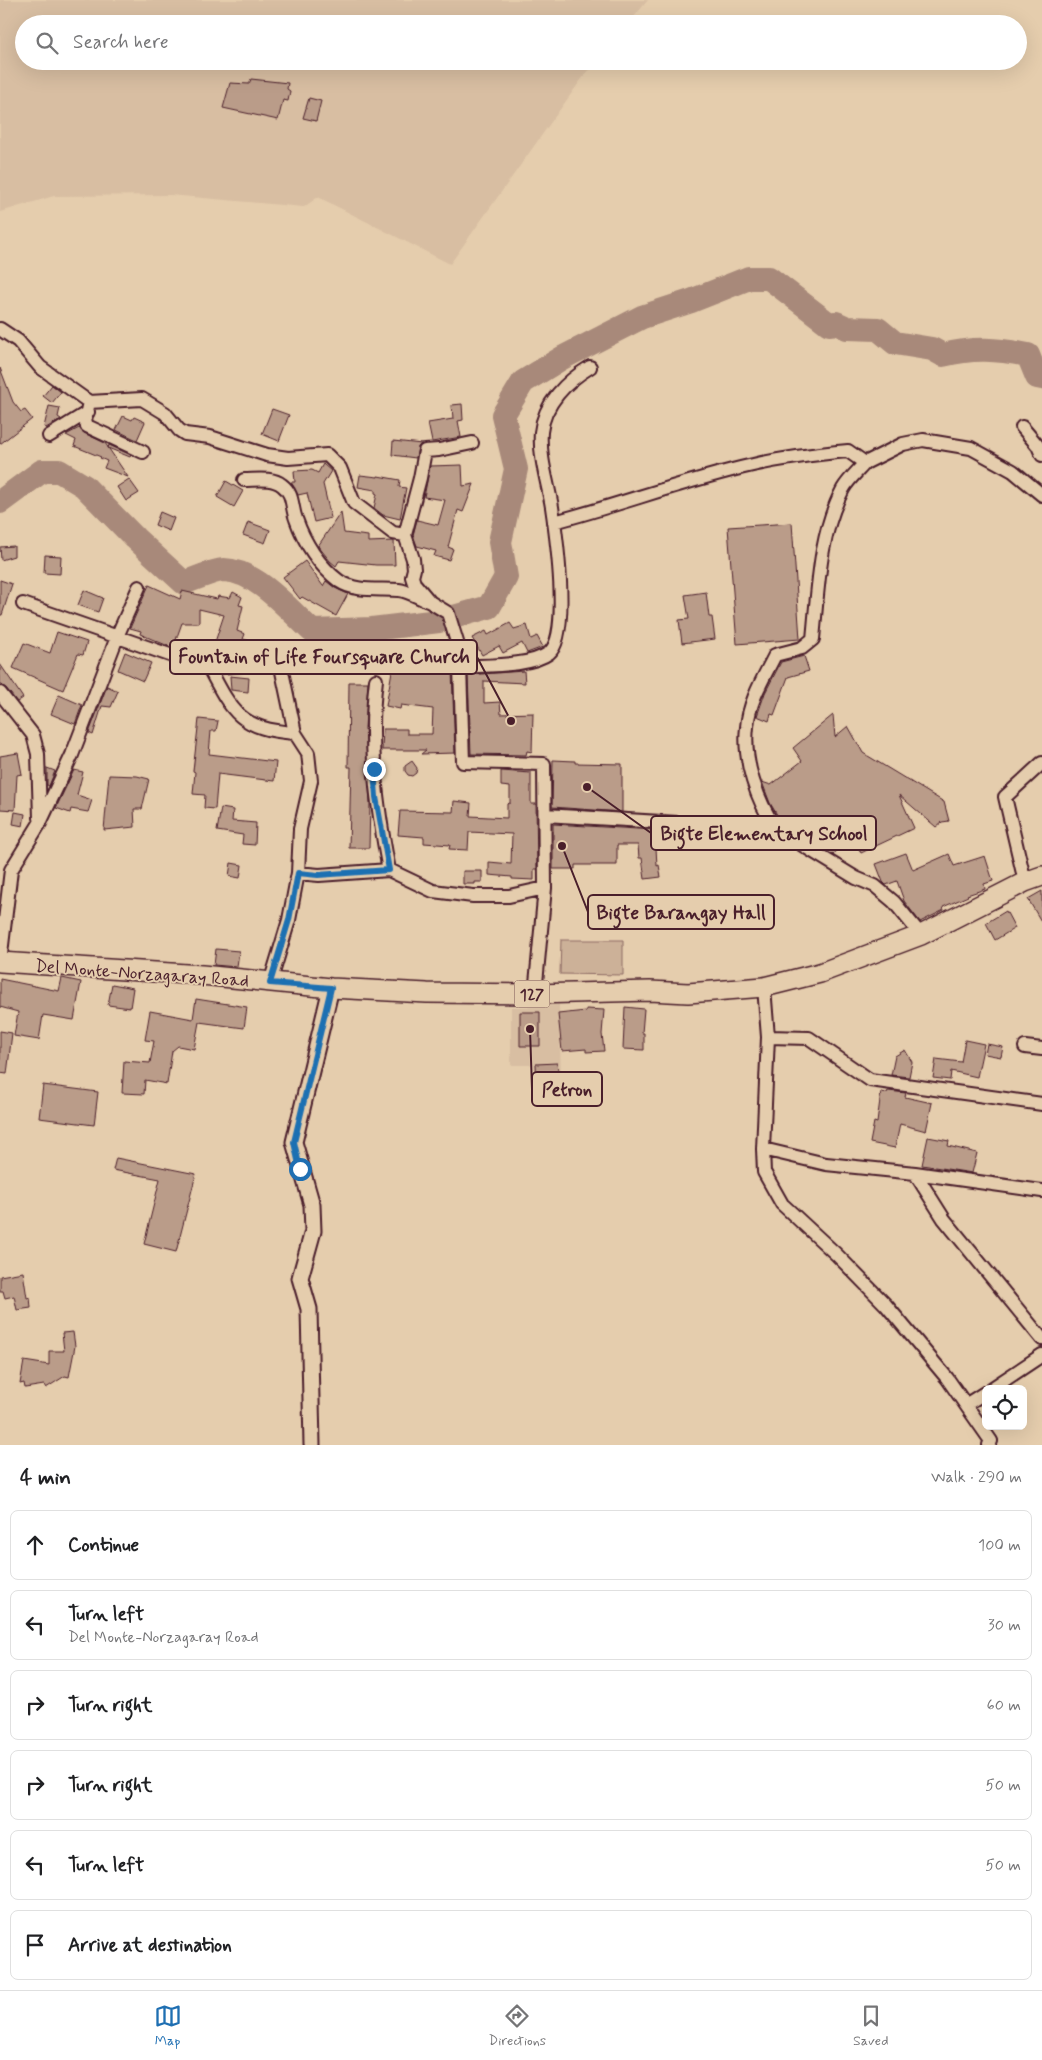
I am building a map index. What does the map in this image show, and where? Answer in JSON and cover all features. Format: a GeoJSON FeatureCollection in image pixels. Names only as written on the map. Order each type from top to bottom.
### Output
{"type":"FeatureCollection","features":[{"type":"Feature","properties":{"kind":"main road","name":"Del Monte-Norzagaray Road"},"geometry":{"type":"LineString","coordinates":[[0,962],[202,975],[331,988],[427,993],[535,994],[650,991],[688,993],[764,987],[820,972],[921,935],[1033,879]]}},
{"type":"Feature","properties":{"kind":"street"},"geometry":{"type":"LineString","coordinates":[[0,329],[18,341],[40,367],[88,407]]}},
{"type":"Feature","properties":{"kind":"street"},"geometry":{"type":"LineString","coordinates":[[460,667],[516,663],[542,658],[552,651],[558,640],[561,600],[554,522],[542,452],[541,431],[560,390],[572,378],[590,367]]}},
{"type":"Feature","properties":{"kind":"street"},"geometry":{"type":"LineString","coordinates":[[49,436],[88,407],[142,399],[165,413],[179,430],[185,434],[210,437],[267,455],[288,458],[327,454],[340,468],[354,503],[393,533],[405,535]]}},
{"type":"Feature","properties":{"kind":"street"},"geometry":{"type":"LineString","coordinates":[[88,407],[86,420],[89,428],[143,452]]}},
{"type":"Feature","properties":{"kind":"street"},"geometry":{"type":"LineString","coordinates":[[1022,427],[1038,446],[1042,455]]}},
{"type":"Feature","properties":{"kind":"street"},"geometry":{"type":"LineString","coordinates":[[921,935],[894,902],[875,886],[856,878],[776,829],[767,817],[757,792],[748,754],[747,726],[758,688],[775,655],[802,648],[813,639],[820,574],[831,515],[844,487],[865,463],[903,444],[923,440],[971,448],[1013,471],[1042,495]]}},
{"type":"Feature","properties":{"kind":"street"},"geometry":{"type":"LineString","coordinates":[[430,602],[414,584],[412,577],[414,569],[413,560],[405,535],[420,478],[424,451],[439,450],[472,442]]}},
{"type":"Feature","properties":{"kind":"street"},"geometry":{"type":"LineString","coordinates":[[554,522],[606,508],[666,488],[753,465],[808,455],[848,451],[865,463]]}},
{"type":"Feature","properties":{"kind":"street"},"geometry":{"type":"LineString","coordinates":[[244,480],[274,480],[290,493],[295,517],[303,536],[316,558],[338,580],[356,588],[401,590],[430,602],[448,614],[457,642],[460,667],[463,762],[544,764],[545,888],[535,994]]}},
{"type":"Feature","properties":{"kind":"street"},"geometry":{"type":"LineString","coordinates":[[0,962],[6,869],[40,823],[72,755],[117,638],[139,587]]}},
{"type":"Feature","properties":{"kind":"street"},"geometry":{"type":"LineString","coordinates":[[23,604],[117,638],[210,668],[280,662],[296,733],[308,754],[311,780],[300,829],[298,873],[289,920],[270,983]]}},
{"type":"Feature","properties":{"kind":"street"},"geometry":{"type":"LineString","coordinates":[[210,668],[226,700],[240,717],[254,725],[272,731],[296,733]]}},
{"type":"Feature","properties":{"kind":"street"},"geometry":{"type":"LineString","coordinates":[[376,680],[372,708],[376,797],[389,870]]}},
{"type":"Feature","properties":{"kind":"street"},"geometry":{"type":"LineString","coordinates":[[0,693],[33,735],[38,754],[40,823]]}},
{"type":"Feature","properties":{"kind":"street"},"geometry":{"type":"LineString","coordinates":[[1033,879],[1005,797],[1042,763]]}},
{"type":"Feature","properties":{"kind":"street"},"geometry":{"type":"LineString","coordinates":[[545,815],[776,829]]}},
{"type":"Feature","properties":{"kind":"street"},"geometry":{"type":"LineString","coordinates":[[298,873],[318,875],[389,870],[433,891],[473,896],[509,896],[545,888]]}},
{"type":"Feature","properties":{"kind":"street"},"geometry":{"type":"LineString","coordinates":[[764,987],[768,1037],[763,1149],[764,1172],[782,1204],[837,1255],[886,1305],[947,1378],[967,1404],[991,1441],[988,1445]]}},
{"type":"Feature","properties":{"kind":"street"},"geometry":{"type":"LineString","coordinates":[[312,1445],[309,1309],[300,1278],[314,1231],[312,1205],[294,1142],[331,988]]}},
{"type":"Feature","properties":{"kind":"street"},"geometry":{"type":"LineString","coordinates":[[768,1037],[809,1038],[870,1080],[1042,1104]]}},
{"type":"Feature","properties":{"kind":"street"},"geometry":{"type":"LineString","coordinates":[[1024,1047],[1042,1049]]}},
{"type":"Feature","properties":{"kind":"street"},"geometry":{"type":"LineString","coordinates":[[763,1149],[826,1164],[915,1173],[1042,1191]]}},
{"type":"Feature","properties":{"kind":"street"},"geometry":{"type":"LineString","coordinates":[[915,1173],[944,1219],[1042,1339]]}},
{"type":"Feature","properties":{"kind":"street"},"geometry":{"type":"LineString","coordinates":[[997,1385],[1042,1355]]}},
{"type":"Feature","properties":{"kind":"street"},"geometry":{"type":"LineString","coordinates":[[967,1404],[982,1395]]}},
{"type":"Feature","properties":{"kind":"shaded area"},"geometry":{"type":"Polygon","coordinates":[[[0,0],[648,0],[636,15],[15,15],[15,70],[589,70],[450,264],[318,197],[304,207],[170,195],[54,196],[0,212],[0,0]]]}},
{"type":"Feature","properties":{"kind":"shaded area"},"geometry":{"type":"Polygon","coordinates":[[[561,940],[623,940],[623,975],[560,974],[561,940]]]}},
{"type":"Feature","properties":{"kind":"shaded area"},"geometry":{"type":"Polygon","coordinates":[[[559,1005],[561,1078],[532,1088],[532,1065],[511,1065],[511,1007],[559,1005]]]}},
{"type":"Feature","properties":{"kind":"building"},"geometry":{"type":"Polygon","coordinates":[[[251,79],[288,83],[287,89],[290,91],[288,101],[283,100],[278,120],[223,108],[230,83],[249,84],[251,79]]]}},
{"type":"Feature","properties":{"kind":"building"},"geometry":{"type":"Polygon","coordinates":[[[309,98],[321,101],[316,121],[303,118],[309,98]]]}},
{"type":"Feature","properties":{"kind":"building"},"geometry":{"type":"Polygon","coordinates":[[[0,368],[13,402],[21,412],[25,410],[32,419],[0,444],[0,368]]]}},
{"type":"Feature","properties":{"kind":"building"},"geometry":{"type":"Polygon","coordinates":[[[52,385],[61,392],[52,403],[43,396],[52,385]]]}},
{"type":"Feature","properties":{"kind":"building"},"geometry":{"type":"Polygon","coordinates":[[[462,404],[463,420],[458,421],[461,437],[432,442],[428,423],[453,419],[452,405],[462,404]]]}},
{"type":"Feature","properties":{"kind":"building"},"geometry":{"type":"Polygon","coordinates":[[[49,406],[60,408],[58,417],[61,419],[46,428],[44,427],[49,406]]]}},
{"type":"Feature","properties":{"kind":"building"},"geometry":{"type":"Polygon","coordinates":[[[272,409],[289,415],[279,441],[262,434],[272,409]]]}},
{"type":"Feature","properties":{"kind":"building"},"geometry":{"type":"Polygon","coordinates":[[[123,416],[132,420],[134,417],[145,422],[137,440],[116,430],[123,416]]]}},
{"type":"Feature","properties":{"kind":"building"},"geometry":{"type":"Polygon","coordinates":[[[79,428],[84,433],[105,443],[128,477],[104,468],[107,461],[74,446],[76,440],[66,435],[79,428]]]}},
{"type":"Feature","properties":{"kind":"building"},"geometry":{"type":"Polygon","coordinates":[[[393,441],[422,444],[418,447],[416,458],[392,455],[393,441]]]}},
{"type":"Feature","properties":{"kind":"building"},"geometry":{"type":"Polygon","coordinates":[[[109,445],[131,455],[130,457],[108,448],[109,445]]]}},
{"type":"Feature","properties":{"kind":"building"},"geometry":{"type":"Polygon","coordinates":[[[323,464],[331,471],[323,484],[331,518],[314,522],[307,493],[298,495],[291,482],[295,482],[294,471],[312,470],[318,473],[323,464]]]}},
{"type":"Feature","properties":{"kind":"building"},"geometry":{"type":"Polygon","coordinates":[[[462,465],[463,486],[474,484],[463,512],[458,510],[448,547],[453,549],[449,560],[434,556],[436,551],[417,546],[413,535],[417,520],[438,525],[445,500],[424,497],[430,466],[462,465]]]}},
{"type":"Feature","properties":{"kind":"building"},"geometry":{"type":"Polygon","coordinates":[[[360,475],[400,480],[399,487],[406,488],[400,519],[383,515],[374,508],[377,494],[375,490],[358,487],[360,475]]]}},
{"type":"Feature","properties":{"kind":"building"},"geometry":{"type":"Polygon","coordinates":[[[129,479],[139,493],[126,501],[117,487],[129,479]]]}},
{"type":"Feature","properties":{"kind":"building"},"geometry":{"type":"Polygon","coordinates":[[[226,481],[243,491],[234,507],[217,497],[226,481]]]}},
{"type":"Feature","properties":{"kind":"building"},"geometry":{"type":"Polygon","coordinates":[[[160,512],[174,518],[169,531],[155,525],[160,512]]]}},
{"type":"Feature","properties":{"kind":"building"},"geometry":{"type":"Polygon","coordinates":[[[341,512],[344,533],[368,536],[368,542],[394,541],[395,565],[339,561],[336,566],[330,561],[318,546],[341,512]]]}},
{"type":"Feature","properties":{"kind":"building"},"geometry":{"type":"Polygon","coordinates":[[[248,522],[270,530],[265,543],[243,535],[248,522]]]}},
{"type":"Feature","properties":{"kind":"building"},"geometry":{"type":"Polygon","coordinates":[[[792,523],[800,639],[737,644],[728,527],[792,523]]]}},
{"type":"Feature","properties":{"kind":"building"},"geometry":{"type":"Polygon","coordinates":[[[14,546],[14,556],[1,560],[0,547],[14,546]]]}},
{"type":"Feature","properties":{"kind":"building"},"geometry":{"type":"Polygon","coordinates":[[[45,555],[61,556],[60,574],[44,573],[45,555]]]}},
{"type":"Feature","properties":{"kind":"building"},"geometry":{"type":"Polygon","coordinates":[[[305,561],[323,586],[326,581],[348,594],[336,616],[302,597],[300,599],[283,577],[305,561]]]}},
{"type":"Feature","properties":{"kind":"building"},"geometry":{"type":"Polygon","coordinates":[[[0,580],[12,584],[2,615],[0,615],[0,580]]]}},
{"type":"Feature","properties":{"kind":"building"},"geometry":{"type":"Polygon","coordinates":[[[149,585],[180,599],[182,591],[217,599],[218,596],[230,598],[233,592],[242,597],[239,605],[243,606],[237,631],[245,634],[243,639],[279,650],[278,654],[252,652],[250,656],[244,657],[223,651],[222,655],[212,651],[224,615],[199,609],[199,623],[182,623],[173,648],[140,634],[141,631],[130,628],[149,585]]]}},
{"type":"Feature","properties":{"kind":"building"},"geometry":{"type":"Polygon","coordinates":[[[84,590],[103,598],[98,612],[78,605],[84,590]]]}},
{"type":"Feature","properties":{"kind":"building"},"geometry":{"type":"Polygon","coordinates":[[[706,592],[709,617],[712,617],[715,639],[682,643],[679,620],[689,619],[685,595],[706,592]]]}},
{"type":"Feature","properties":{"kind":"building"},"geometry":{"type":"Polygon","coordinates":[[[510,623],[514,629],[527,625],[531,639],[537,636],[543,647],[527,653],[522,643],[503,653],[499,646],[482,655],[472,638],[486,631],[488,635],[510,623]]]}},
{"type":"Feature","properties":{"kind":"building"},"geometry":{"type":"Polygon","coordinates":[[[57,632],[87,642],[83,655],[78,654],[63,690],[13,668],[24,643],[50,653],[57,632]]]}},
{"type":"Feature","properties":{"kind":"building"},"geometry":{"type":"Polygon","coordinates":[[[125,652],[151,663],[143,681],[118,670],[125,652]]]}},
{"type":"Feature","properties":{"kind":"building"},"geometry":{"type":"Polygon","coordinates":[[[432,652],[450,655],[449,670],[452,670],[455,753],[421,754],[426,750],[382,750],[383,729],[407,729],[407,734],[432,734],[433,709],[401,705],[400,709],[386,706],[393,665],[429,670],[432,652]]]}},
{"type":"Feature","properties":{"kind":"building"},"geometry":{"type":"Polygon","coordinates":[[[804,656],[809,671],[788,677],[774,715],[771,714],[769,721],[757,716],[765,693],[781,662],[804,656]]]}},
{"type":"Feature","properties":{"kind":"building"},"geometry":{"type":"Polygon","coordinates":[[[0,664],[23,698],[17,702],[6,688],[0,685],[0,664]]]}},
{"type":"Feature","properties":{"kind":"building"},"geometry":{"type":"Polygon","coordinates":[[[524,671],[525,683],[484,681],[484,703],[500,702],[501,714],[533,713],[532,752],[527,751],[526,755],[471,754],[468,675],[524,671]]]}},
{"type":"Feature","properties":{"kind":"building"},"geometry":{"type":"Polygon","coordinates":[[[230,676],[249,678],[248,692],[231,690],[230,676]]]}},
{"type":"Feature","properties":{"kind":"building"},"geometry":{"type":"Polygon","coordinates":[[[349,682],[368,682],[365,728],[370,803],[369,848],[349,848],[351,767],[348,767],[349,682]]]}},
{"type":"Feature","properties":{"kind":"building"},"geometry":{"type":"Polygon","coordinates":[[[107,686],[118,691],[111,707],[102,706],[93,735],[89,733],[107,686]]]}},
{"type":"Feature","properties":{"kind":"building"},"geometry":{"type":"Polygon","coordinates":[[[59,695],[82,705],[75,724],[51,714],[59,695]]]}},
{"type":"Feature","properties":{"kind":"building"},"geometry":{"type":"Polygon","coordinates":[[[833,715],[835,737],[848,726],[863,753],[944,802],[949,821],[942,822],[936,827],[899,795],[914,828],[861,853],[852,834],[833,855],[782,823],[770,803],[762,782],[771,785],[802,761],[793,748],[833,715]]]}},
{"type":"Feature","properties":{"kind":"building"},"geometry":{"type":"Polygon","coordinates":[[[199,719],[218,721],[216,731],[211,731],[209,754],[276,762],[274,781],[218,774],[215,809],[204,808],[205,795],[193,794],[195,772],[193,771],[199,719]]]}},
{"type":"Feature","properties":{"kind":"building"},"geometry":{"type":"Polygon","coordinates":[[[18,753],[22,774],[17,775],[15,810],[0,809],[0,756],[18,753]]]}},
{"type":"Feature","properties":{"kind":"building"},"geometry":{"type":"Polygon","coordinates":[[[553,760],[575,761],[575,763],[622,764],[622,812],[552,807],[553,760]]]}},
{"type":"Feature","properties":{"kind":"building"},"geometry":{"type":"Polygon","coordinates":[[[412,761],[417,768],[416,773],[412,776],[408,775],[405,771],[405,766],[412,761]]]}},
{"type":"Feature","properties":{"kind":"building"},"geometry":{"type":"Polygon","coordinates":[[[47,768],[55,771],[49,786],[47,785],[47,768]]]}},
{"type":"Feature","properties":{"kind":"building"},"geometry":{"type":"Polygon","coordinates":[[[74,770],[83,772],[77,795],[92,800],[88,812],[71,809],[70,813],[56,808],[74,770]]]}},
{"type":"Feature","properties":{"kind":"building"},"geometry":{"type":"Polygon","coordinates":[[[501,771],[531,773],[531,804],[536,804],[537,869],[534,869],[534,880],[489,875],[489,862],[511,864],[512,834],[469,832],[468,850],[449,849],[450,845],[424,843],[424,837],[398,835],[400,811],[453,812],[454,801],[471,803],[470,816],[507,818],[507,804],[510,803],[510,787],[501,786],[501,771]]]}},
{"type":"Feature","properties":{"kind":"building"},"geometry":{"type":"Polygon","coordinates":[[[109,775],[137,776],[149,779],[142,809],[134,809],[135,827],[104,830],[109,775]]]}},
{"type":"Feature","properties":{"kind":"building"},"geometry":{"type":"Polygon","coordinates":[[[221,808],[233,810],[232,821],[256,823],[255,845],[242,844],[243,835],[217,831],[221,808]]]}},
{"type":"Feature","properties":{"kind":"building"},"geometry":{"type":"Polygon","coordinates":[[[15,812],[25,814],[23,826],[13,824],[15,812]]]}},
{"type":"Feature","properties":{"kind":"building"},"geometry":{"type":"Polygon","coordinates":[[[553,824],[655,830],[657,866],[659,865],[661,877],[645,879],[642,858],[639,858],[638,845],[617,845],[617,865],[575,865],[575,869],[553,869],[553,824]]]}},
{"type":"Feature","properties":{"kind":"building"},"geometry":{"type":"Polygon","coordinates":[[[906,853],[913,870],[949,854],[954,866],[985,856],[993,881],[984,884],[985,889],[967,895],[943,907],[944,910],[920,922],[904,901],[897,881],[886,885],[876,864],[906,853]]]}},
{"type":"Feature","properties":{"kind":"building"},"geometry":{"type":"Polygon","coordinates":[[[231,863],[242,865],[240,878],[229,876],[231,863]]]}},
{"type":"Feature","properties":{"kind":"building"},"geometry":{"type":"Polygon","coordinates":[[[463,871],[482,871],[482,882],[463,884],[463,871]]]}},
{"type":"Feature","properties":{"kind":"building"},"geometry":{"type":"Polygon","coordinates":[[[1042,891],[1042,923],[1028,899],[1042,891]]]}},
{"type":"Feature","properties":{"kind":"building"},"geometry":{"type":"Polygon","coordinates":[[[1006,911],[1015,928],[995,940],[986,923],[1006,911]]]}},
{"type":"Feature","properties":{"kind":"building"},"geometry":{"type":"Polygon","coordinates":[[[216,949],[239,951],[237,967],[214,965],[216,949]]]}},
{"type":"Feature","properties":{"kind":"building"},"geometry":{"type":"Polygon","coordinates":[[[62,978],[81,982],[74,1020],[43,1015],[39,1040],[14,1036],[18,1012],[0,1007],[0,979],[59,991],[62,978]]]}},
{"type":"Feature","properties":{"kind":"building"},"geometry":{"type":"Polygon","coordinates":[[[112,984],[133,988],[130,1008],[108,1005],[112,984]]]}},
{"type":"Feature","properties":{"kind":"building"},"geometry":{"type":"Polygon","coordinates":[[[196,999],[247,1007],[244,1028],[199,1022],[194,1049],[178,1046],[172,1051],[167,1084],[145,1080],[144,1094],[122,1093],[124,1061],[150,1063],[154,1041],[145,1040],[150,1011],[193,1019],[196,999]]]}},
{"type":"Feature","properties":{"kind":"building"},"geometry":{"type":"Polygon","coordinates":[[[625,1007],[644,1009],[642,1033],[644,1033],[644,1050],[623,1049],[625,1007]]]}},
{"type":"Feature","properties":{"kind":"building"},"geometry":{"type":"Polygon","coordinates":[[[586,1009],[604,1010],[602,1034],[604,1051],[586,1052],[586,1049],[562,1051],[558,1014],[586,1011],[586,1009]]]}},
{"type":"Feature","properties":{"kind":"building"},"geometry":{"type":"Polygon","coordinates":[[[520,1012],[540,1012],[540,1046],[520,1046],[520,1012]]]}},
{"type":"Feature","properties":{"kind":"building"},"geometry":{"type":"Polygon","coordinates":[[[0,1031],[12,1033],[7,1074],[0,1073],[0,1031]]]}},
{"type":"Feature","properties":{"kind":"building"},"geometry":{"type":"Polygon","coordinates":[[[965,1040],[984,1044],[977,1077],[951,1071],[950,1080],[933,1078],[936,1059],[961,1062],[965,1040]]]}},
{"type":"Feature","properties":{"kind":"building"},"geometry":{"type":"Polygon","coordinates":[[[987,1044],[1003,1047],[1001,1057],[985,1054],[987,1044]]]}},
{"type":"Feature","properties":{"kind":"building"},"geometry":{"type":"Polygon","coordinates":[[[905,1050],[912,1062],[909,1077],[891,1075],[895,1056],[905,1050]]]}},
{"type":"Feature","properties":{"kind":"building"},"geometry":{"type":"Polygon","coordinates":[[[557,1063],[559,1076],[537,1084],[536,1064],[557,1063]]]}},
{"type":"Feature","properties":{"kind":"building"},"geometry":{"type":"Polygon","coordinates":[[[43,1085],[98,1092],[94,1125],[39,1118],[43,1085]]]}},
{"type":"Feature","properties":{"kind":"building"},"geometry":{"type":"Polygon","coordinates":[[[888,1091],[906,1093],[905,1097],[932,1103],[926,1131],[900,1124],[895,1148],[870,1143],[874,1122],[877,1123],[881,1092],[887,1093],[888,1091]]]}},
{"type":"Feature","properties":{"kind":"building"},"geometry":{"type":"Polygon","coordinates":[[[928,1137],[949,1141],[948,1146],[977,1153],[972,1173],[922,1165],[928,1137]]]}},
{"type":"Feature","properties":{"kind":"building"},"geometry":{"type":"Polygon","coordinates":[[[116,1158],[196,1174],[176,1252],[144,1244],[160,1179],[113,1170],[116,1158]]]}},
{"type":"Feature","properties":{"kind":"building"},"geometry":{"type":"Polygon","coordinates":[[[23,1272],[27,1298],[30,1297],[31,1308],[17,1310],[14,1296],[5,1298],[3,1291],[0,1291],[0,1276],[23,1272]]]}},
{"type":"Feature","properties":{"kind":"building"},"geometry":{"type":"Polygon","coordinates":[[[73,1332],[75,1346],[69,1377],[65,1376],[46,1388],[44,1385],[25,1388],[24,1383],[20,1384],[24,1361],[49,1365],[49,1351],[64,1351],[62,1333],[73,1332]]]}},
{"type":"Feature","properties":{"kind":"waterway"},"geometry":{"type":"LineString","coordinates":[[0,502],[42,471],[59,471],[84,486],[135,538],[184,583],[220,570],[236,572],[248,577],[272,593],[312,631],[372,629],[439,621],[489,607],[506,577],[500,542],[516,469],[503,415],[523,382],[562,358],[642,317],[691,301],[749,278],[769,278],[829,324],[836,323],[847,328],[878,329],[895,343],[932,349],[943,355],[986,350],[1028,355],[1037,377],[1042,378]]}},
{"type":"Feature","properties":{"kind":"place","name":"Fountain of Life Foursquare Church"},"geometry":{"type":"Point","coordinates":[511,721]}},
{"type":"Feature","properties":{"kind":"place","name":"Bigte Elementary School"},"geometry":{"type":"Point","coordinates":[587,787]}},
{"type":"Feature","properties":{"kind":"place","name":"Bigte Barangay Hall"},"geometry":{"type":"Point","coordinates":[562,846]}},
{"type":"Feature","properties":{"kind":"place","name":"Petron"},"geometry":{"type":"Point","coordinates":[530,1029]}},
{"type":"Feature","properties":{"kind":"route"},"geometry":{"type":"LineString","coordinates":[[300,1169],[294,1142],[331,988],[270,983],[289,920],[298,873],[318,875],[389,870],[376,797],[374,769]]}}]}
